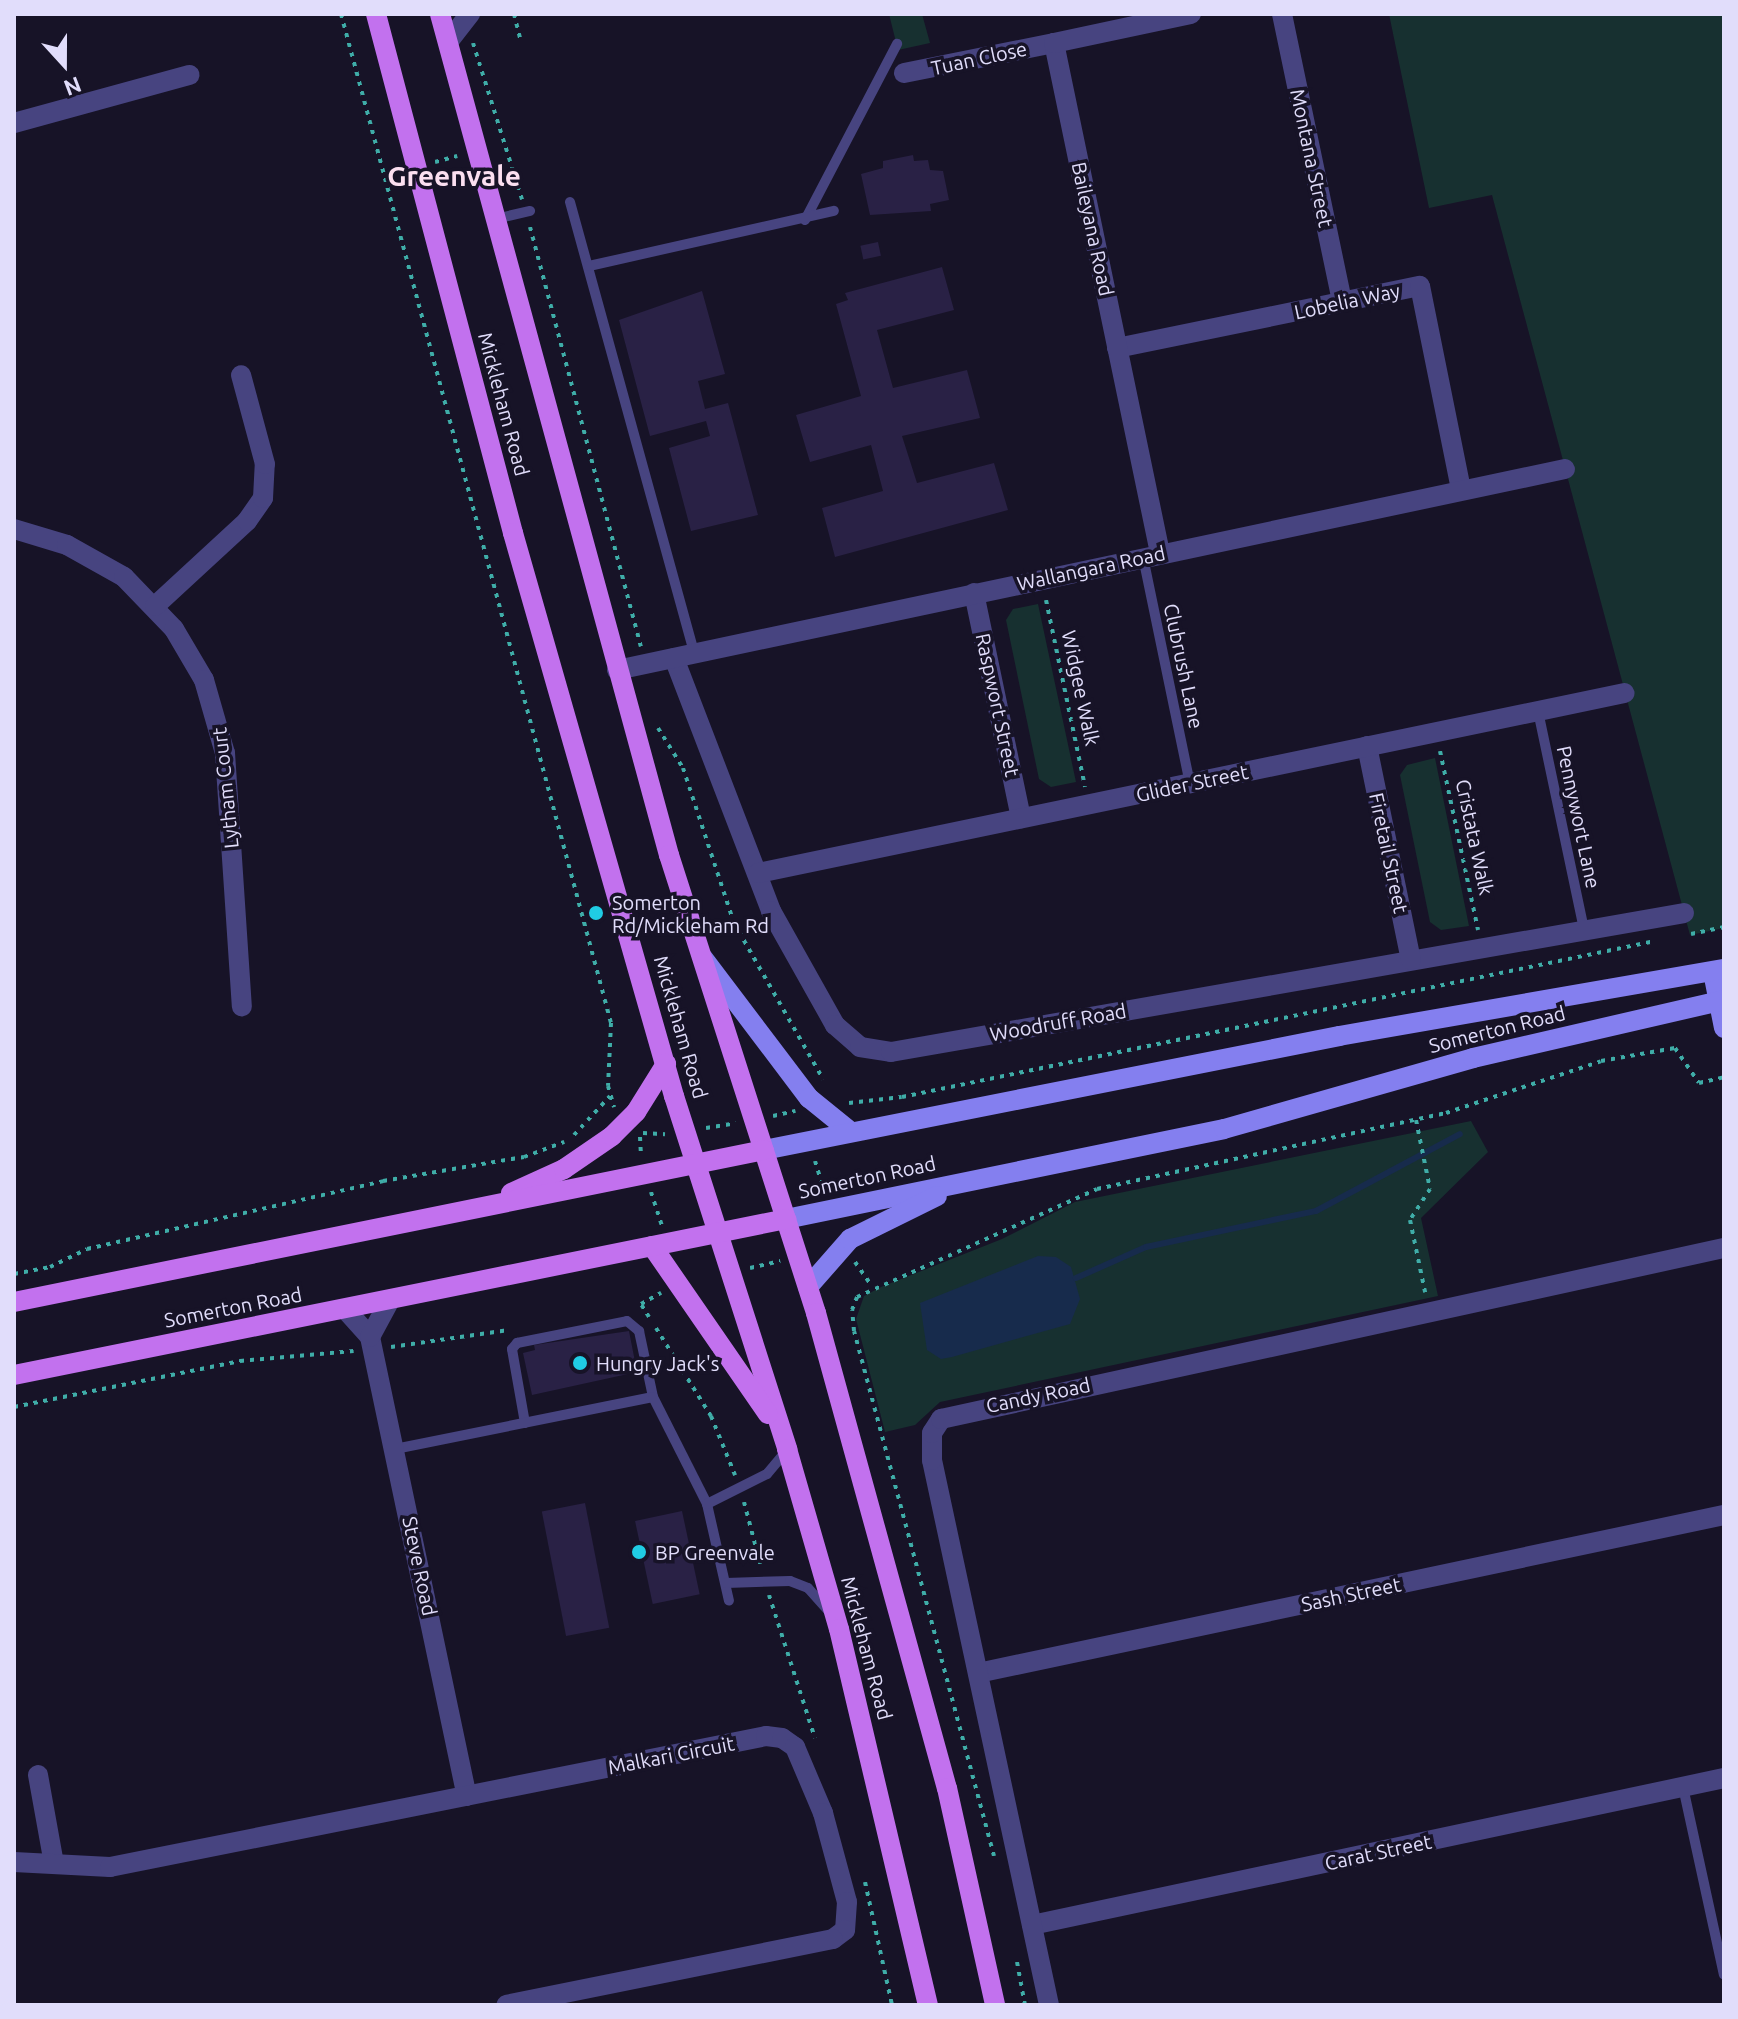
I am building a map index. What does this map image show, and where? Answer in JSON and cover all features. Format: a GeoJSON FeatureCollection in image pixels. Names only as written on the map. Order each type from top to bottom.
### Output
{"type":"FeatureCollection","features":[{"type":"Feature","properties":{"kind":"main road","name":"Mickleham Road"},"geometry":{"type":"LineString","coordinates":[[376,14],[513,533],[666,1064],[787,1449],[839,1629],[928,2005]]}},
{"type":"Feature","properties":{"kind":"main road","name":"Mickleham Road"},"geometry":{"type":"LineString","coordinates":[[440,14],[617,670],[696,949],[808,1287],[947,1788],[995,2005]]}},
{"type":"Feature","properties":{"kind":"main road"},"geometry":{"type":"LineString","coordinates":[[696,949],[809,1098],[851,1132]]}},
{"type":"Feature","properties":{"kind":"main road"},"geometry":{"type":"LineString","coordinates":[[1719,970],[1724,1028]]}},
{"type":"Feature","properties":{"kind":"main road","name":"Somerton Road"},"geometry":{"type":"LineString","coordinates":[[14,1302],[1339,1036],[1719,970]]}},
{"type":"Feature","properties":{"kind":"main road","name":"Somerton Road"},"geometry":{"type":"LineString","coordinates":[[14,1375],[1224,1129],[1473,1058],[1721,1001]]}},
{"type":"Feature","properties":{"kind":"main road"},"geometry":{"type":"LineString","coordinates":[[478,1208],[564,1169],[612,1136],[636,1112],[666,1064]]}},
{"type":"Feature","properties":{"kind":"main road"},"geometry":{"type":"LineString","coordinates":[[808,1287],[844,1246],[875,1224],[970,1181]]}},
{"type":"Feature","properties":{"kind":"main road"},"geometry":{"type":"LineString","coordinates":[[660,1245],[678,1283],[752,1386],[787,1449]]}},
{"type":"Feature","properties":{"kind":"street"},"geometry":{"type":"LineString","coordinates":[[1054,43],[1191,14]]}},
{"type":"Feature","properties":{"kind":"street","name":"Montana Street"},"geometry":{"type":"LineString","coordinates":[[1282,14],[1342,302]]}},
{"type":"Feature","properties":{"kind":"street"},"geometry":{"type":"LineString","coordinates":[[448,42],[468,16]]}},
{"type":"Feature","properties":{"kind":"street","name":"Tuan Close"},"geometry":{"type":"LineString","coordinates":[[904,73],[1054,43]]}},
{"type":"Feature","properties":{"kind":"street","name":"Baileyana Road"},"geometry":{"type":"LineString","coordinates":[[1054,43],[1117,348],[1151,555]]}},
{"type":"Feature","properties":{"kind":"street"},"geometry":{"type":"LineString","coordinates":[[14,123],[190,75]]}},
{"type":"Feature","properties":{"kind":"street","name":"Lobelia Way"},"geometry":{"type":"LineString","coordinates":[[1117,348],[1420,286],[1461,490]]}},
{"type":"Feature","properties":{"kind":"street"},"geometry":{"type":"LineString","coordinates":[[155,606],[247,521],[263,498],[265,464],[241,375]]}},
{"type":"Feature","properties":{"kind":"street","name":"Wallangara Road"},"geometry":{"type":"LineString","coordinates":[[617,670],[1565,469]]}},
{"type":"Feature","properties":{"kind":"street","name":"Lytham Court"},"geometry":{"type":"LineString","coordinates":[[14,529],[93,557],[155,606],[191,655],[220,726],[242,1006]]}},
{"type":"Feature","properties":{"kind":"street","name":"Raspwort Street"},"geometry":{"type":"LineString","coordinates":[[974,593],[1021,818]]}},
{"type":"Feature","properties":{"kind":"street","name":"Woodruff Road"},"geometry":{"type":"LineString","coordinates":[[684,655],[771,911],[835,1025],[860,1047],[891,1052],[1684,913]]}},
{"type":"Feature","properties":{"kind":"street","name":"Glider Street"},"geometry":{"type":"LineString","coordinates":[[758,873],[1625,693]]}},
{"type":"Feature","properties":{"kind":"street","name":"Firetail Street"},"geometry":{"type":"LineString","coordinates":[[1367,746],[1411,960]]}},
{"type":"Feature","properties":{"kind":"street","name":"Candy Road"},"geometry":{"type":"LineString","coordinates":[[1049,2005],[931,1450],[941,1419],[1724,1248]]}},
{"type":"Feature","properties":{"kind":"street"},"geometry":{"type":"LineString","coordinates":[[345,1309],[371,1343],[390,1300]]}},
{"type":"Feature","properties":{"kind":"street","name":"Steve Road"},"geometry":{"type":"LineString","coordinates":[[371,1343],[467,1796]]}},
{"type":"Feature","properties":{"kind":"street","name":"Sash Street"},"geometry":{"type":"LineString","coordinates":[[978,1673],[1724,1515]]}},
{"type":"Feature","properties":{"kind":"street","name":"Malkari Circuit"},"geometry":{"type":"LineString","coordinates":[[14,1862],[110,1867],[766,1736],[782,1738],[795,1747],[823,1813],[847,1902],[845,1930],[833,1939],[529,2003],[507,2005]]}},
{"type":"Feature","properties":{"kind":"street"},"geometry":{"type":"LineString","coordinates":[[38,1775],[54,1864]]}},
{"type":"Feature","properties":{"kind":"street","name":"Carat Street"},"geometry":{"type":"LineString","coordinates":[[1032,1925],[1724,1778]]}},
{"type":"Feature","properties":{"kind":"lane"},"geometry":{"type":"LineString","coordinates":[[369,14],[384,43]]}},
{"type":"Feature","properties":{"kind":"lane"},"geometry":{"type":"LineString","coordinates":[[805,220],[897,44]]}},
{"type":"Feature","properties":{"kind":"lane"},"geometry":{"type":"LineString","coordinates":[[570,202],[589,266],[684,655]]}},
{"type":"Feature","properties":{"kind":"lane"},"geometry":{"type":"LineString","coordinates":[[589,266],[805,220],[834,211]]}},
{"type":"Feature","properties":{"kind":"lane"},"geometry":{"type":"LineString","coordinates":[[495,219],[528,212]]}},
{"type":"Feature","properties":{"kind":"lane","name":"Clubrush Lane"},"geometry":{"type":"LineString","coordinates":[[1151,555],[1190,783]]}},
{"type":"Feature","properties":{"kind":"lane","name":"Pennywort Lane"},"geometry":{"type":"LineString","coordinates":[[1538,711],[1584,930]]}},
{"type":"Feature","properties":{"kind":"lane"},"geometry":{"type":"LineString","coordinates":[[525,1423],[512,1349],[627,1321],[639,1331],[653,1397],[707,1504],[729,1601]]}},
{"type":"Feature","properties":{"kind":"lane"},"geometry":{"type":"LineString","coordinates":[[395,1449],[653,1397]]}},
{"type":"Feature","properties":{"kind":"lane"},"geometry":{"type":"LineString","coordinates":[[707,1504],[742,1491],[767,1474],[787,1449]]}},
{"type":"Feature","properties":{"kind":"lane"},"geometry":{"type":"LineString","coordinates":[[726,1583],[764,1579],[808,1588],[824,1603],[839,1629]]}},
{"type":"Feature","properties":{"kind":"lane"},"geometry":{"type":"LineString","coordinates":[[1683,1787],[1724,1975]]}},
{"type":"Feature","properties":{"kind":"path"},"geometry":{"type":"LineString","coordinates":[[341,14],[383,175],[506,142]]}},
{"type":"Feature","properties":{"kind":"path"},"geometry":{"type":"LineString","coordinates":[[514,14],[520,38]]}},
{"type":"Feature","properties":{"kind":"path"},"geometry":{"type":"LineString","coordinates":[[468,16],[528,212],[646,664]]}},
{"type":"Feature","properties":{"kind":"path","name":"Widgee Walk"},"geometry":{"type":"LineString","coordinates":[[1041,578],[1089,804]]}},
{"type":"Feature","properties":{"kind":"path"},"geometry":{"type":"LineString","coordinates":[[651,715],[683,768],[734,923],[826,1085]]}},
{"type":"Feature","properties":{"kind":"path","name":"Cristata Walk"},"geometry":{"type":"LineString","coordinates":[[1436,732],[1482,948]]}},
{"type":"Feature","properties":{"kind":"path"},"geometry":{"type":"LineString","coordinates":[[1686,935],[1724,927]]}},
{"type":"Feature","properties":{"kind":"path"},"geometry":{"type":"LineString","coordinates":[[834,1098],[858,1105],[902,1097],[1661,940]]}},
{"type":"Feature","properties":{"kind":"path"},"geometry":{"type":"LineString","coordinates":[[14,1274],[50,1267],[87,1249],[289,1202],[524,1157],[568,1141],[610,1096]]}},
{"type":"Feature","properties":{"kind":"path"},"geometry":{"type":"LineString","coordinates":[[794,1112],[808,1141],[831,1210]]}},
{"type":"Feature","properties":{"kind":"path"},"geometry":{"type":"LineString","coordinates":[[1416,1120],[1429,1193],[1410,1220],[1427,1311]]}},
{"type":"Feature","properties":{"kind":"path"},"geometry":{"type":"LineString","coordinates":[[642,1132],[638,1145],[660,1245]]}},
{"type":"Feature","properties":{"kind":"path"},"geometry":{"type":"LineString","coordinates":[[844,1246],[872,1286]]}},
{"type":"Feature","properties":{"kind":"path"},"geometry":{"type":"LineString","coordinates":[[731,1272],[798,1257]]}},
{"type":"Feature","properties":{"kind":"path"},"geometry":{"type":"LineString","coordinates":[[631,1306],[641,1304],[678,1283]]}},
{"type":"Feature","properties":{"kind":"path"},"geometry":{"type":"LineString","coordinates":[[641,1304],[711,1416],[742,1491],[764,1579],[819,1747]]}},
{"type":"Feature","properties":{"kind":"path"},"geometry":{"type":"LineString","coordinates":[[14,1407],[240,1361],[371,1343],[513,1329]]}},
{"type":"Feature","properties":{"kind":"path"},"geometry":{"type":"LineString","coordinates":[[862,1872],[892,2005]]}},
{"type":"Feature","properties":{"kind":"green space"},"geometry":{"type":"Polygon","coordinates":[[[889,14],[922,14],[930,43],[898,50],[889,14]]]}},
{"type":"Feature","properties":{"kind":"green space"},"geometry":{"type":"Polygon","coordinates":[[[1389,14],[1724,14],[1724,928],[1690,935],[1492,195],[1429,208],[1389,14]]]}},
{"type":"Feature","properties":{"kind":"green space"},"geometry":{"type":"Polygon","coordinates":[[[1038,604],[1076,782],[1051,787],[1039,779],[1006,620],[1013,609],[1038,604]]]}},
{"type":"Feature","properties":{"kind":"green space"},"geometry":{"type":"Polygon","coordinates":[[[1435,758],[1469,926],[1441,930],[1430,922],[1400,775],[1407,765],[1435,758]]]}},
{"type":"Feature","properties":{"kind":"green space"},"geometry":{"type":"Polygon","coordinates":[[[1471,1121],[1488,1152],[1421,1218],[1438,1296],[940,1402],[915,1425],[885,1432],[856,1319],[864,1296],[1002,1239],[1075,1202],[1471,1121]]]}},
{"type":"Feature","properties":{"kind":"water"},"geometry":{"type":"Polygon","coordinates":[[[1038,1256],[1056,1257],[1071,1267],[1080,1299],[1070,1324],[941,1359],[927,1350],[920,1303],[1038,1256]]]}},
{"type":"Feature","properties":{"kind":"building"},"geometry":{"type":"Polygon","coordinates":[[[913,155],[914,161],[928,160],[930,170],[943,171],[949,200],[930,204],[931,211],[870,215],[861,174],[883,168],[883,161],[913,155]]]}},
{"type":"Feature","properties":{"kind":"building"},"geometry":{"type":"Polygon","coordinates":[[[878,242],[881,256],[863,259],[860,246],[878,242]]]}},
{"type":"Feature","properties":{"kind":"building"},"geometry":{"type":"Polygon","coordinates":[[[942,267],[954,310],[877,330],[893,388],[967,370],[980,418],[902,436],[917,483],[994,463],[1008,510],[835,557],[822,508],[883,491],[871,445],[810,462],[796,415],[861,396],[836,304],[848,300],[845,293],[942,267]]]}},
{"type":"Feature","properties":{"kind":"building"},"geometry":{"type":"Polygon","coordinates":[[[702,291],[725,374],[698,381],[705,409],[728,403],[758,515],[691,531],[669,448],[710,436],[706,421],[650,436],[619,320],[702,291]]]}},
{"type":"Feature","properties":{"kind":"building","name":"Hungry Jack's"},"geometry":{"type":"Polygon","coordinates":[[[629,1331],[637,1372],[532,1395],[523,1353],[535,1350],[534,1345],[629,1331]]]}},
{"type":"Feature","properties":{"kind":"building"},"geometry":{"type":"Polygon","coordinates":[[[585,1503],[609,1628],[566,1636],[542,1511],[585,1503]]]}},
{"type":"Feature","properties":{"kind":"building"},"geometry":{"type":"Polygon","coordinates":[[[682,1511],[700,1594],[653,1604],[635,1521],[682,1511]]]}},
{"type":"Feature","properties":{"kind":"waterway"},"geometry":{"type":"LineString","coordinates":[[1076,1278],[1146,1247],[1316,1211],[1460,1134]]}},
{"type":"Feature","properties":{"kind":"place","name":"Somerton Rd/Mickleham Rd"},"geometry":{"type":"Point","coordinates":[596,913]}},
{"type":"Feature","properties":{"kind":"place","name":"Hungry Jack's"},"geometry":{"type":"Point","coordinates":[580,1363]}},
{"type":"Feature","properties":{"kind":"place","name":"BP Greenvale"},"geometry":{"type":"Point","coordinates":[639,1552]}},
{"type":"Feature","properties":{"kind":"district","name":"Greenvale"},"geometry":{"type":"Point","coordinates":[454,176]}}]}
